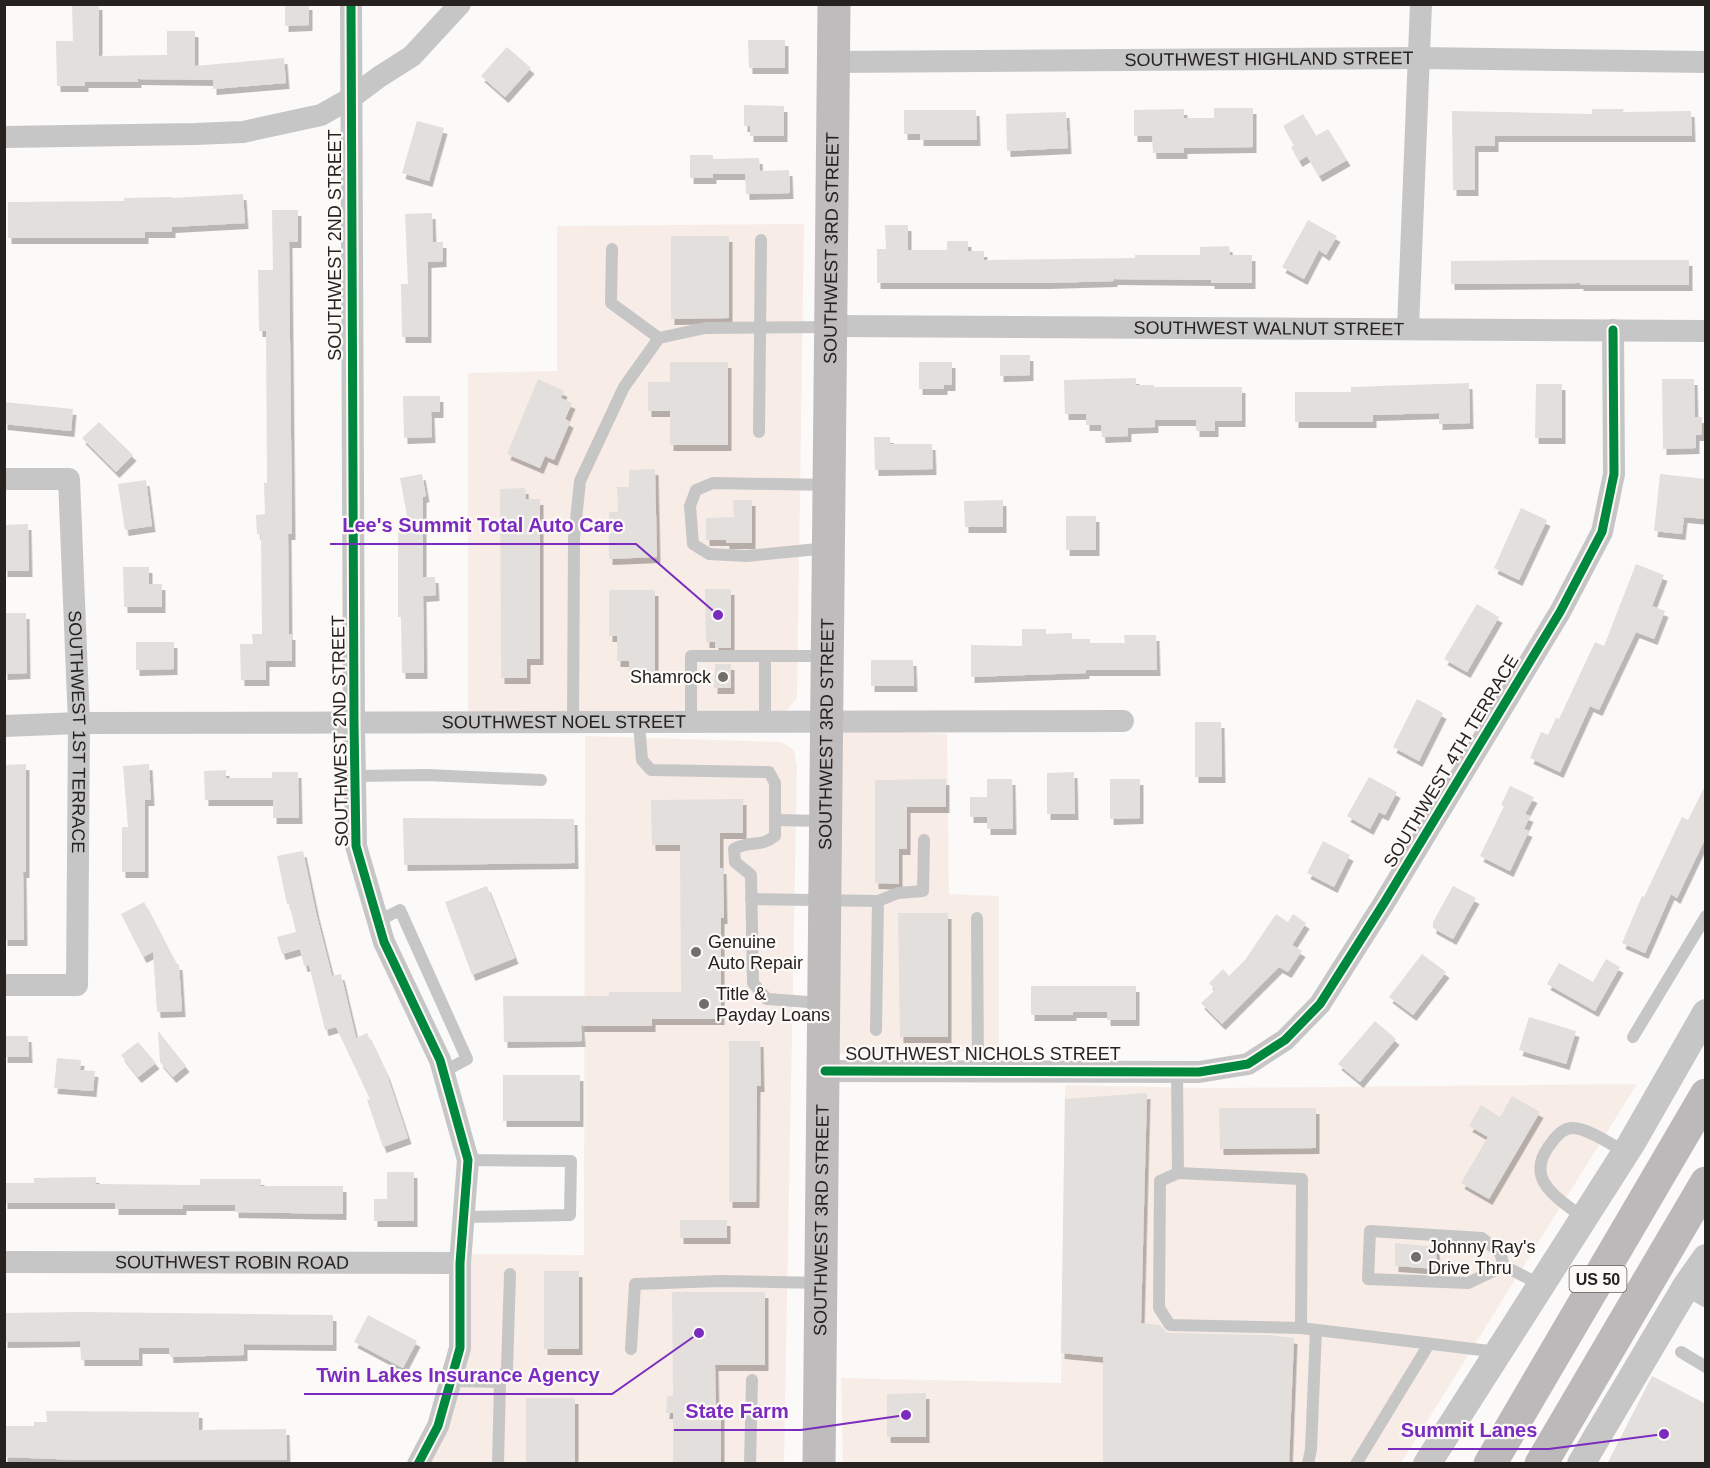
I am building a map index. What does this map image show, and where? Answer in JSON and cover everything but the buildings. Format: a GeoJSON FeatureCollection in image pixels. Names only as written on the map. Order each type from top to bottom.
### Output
{"type":"FeatureCollection","features":[{"type":"Feature","properties":{"kind":"highway","name":"US 50"},"geometry":{"type":"LineString","coordinates":[[1491,1464],[1706,1095]]}},
{"type":"Feature","properties":{"kind":"highway","name":"US 50"},"geometry":{"type":"LineString","coordinates":[[1541,1464],[1706,1183]]}},
{"type":"Feature","properties":{"kind":"main road","name":"SOUTHWEST 3RD STREET"},"geometry":{"type":"LineString","coordinates":[[819,1464],[825,1071],[826,723],[834,4]]}},
{"type":"Feature","properties":{"kind":"street","name":"SOUTHWEST 2ND STREET"},"geometry":{"type":"LineString","coordinates":[[351,4],[356,846],[384,942],[440,1060],[468,1160],[460,1263],[460,1348],[438,1426],[418,1464]]}},
{"type":"Feature","properties":{"kind":"street"},"geometry":{"type":"LineString","coordinates":[[4,137],[243,132],[321,115],[351,98],[412,56],[460,4]]}},
{"type":"Feature","properties":{"kind":"street"},"geometry":{"type":"LineString","coordinates":[[1408,329],[1421,4]]}},
{"type":"Feature","properties":{"kind":"street","name":"SOUTHWEST HIGHLAND STREET"},"geometry":{"type":"LineString","coordinates":[[834,62],[1420,58],[1706,62]]}},
{"type":"Feature","properties":{"kind":"street","name":"SOUTHWEST WALNUT STREET"},"geometry":{"type":"LineString","coordinates":[[831,327],[1706,331]]}},
{"type":"Feature","properties":{"kind":"street","name":"SOUTHWEST 4TH TERRACE"},"geometry":{"type":"LineString","coordinates":[[1141,1071],[1199,1072],[1248,1064],[1285,1040],[1320,1004],[1384,903],[1560,612],[1602,532],[1614,474],[1613,330]]}},
{"type":"Feature","properties":{"kind":"street","name":"SOUTHWEST 1ST TERRACE"},"geometry":{"type":"LineString","coordinates":[[4,478],[69,479],[79,723],[77,985],[4,985]]}},
{"type":"Feature","properties":{"kind":"street","name":"SOUTHWEST NOEL STREET"},"geometry":{"type":"LineString","coordinates":[[4,726],[79,723],[1123,721]]}},
{"type":"Feature","properties":{"kind":"street"},"geometry":{"type":"LineString","coordinates":[[1427,1464],[1625,1152],[1706,1013]]}},
{"type":"Feature","properties":{"kind":"street","name":"SOUTHWEST NICHOLS STREET"},"geometry":{"type":"LineString","coordinates":[[825,1071],[1141,1071]]}},
{"type":"Feature","properties":{"kind":"street"},"geometry":{"type":"LineString","coordinates":[[1581,1464],[1696,1290],[1706,1258]]}},
{"type":"Feature","properties":{"kind":"street","name":"SOUTHWEST ROBIN ROAD"},"geometry":{"type":"LineString","coordinates":[[4,1263],[460,1263]]}},
{"type":"Feature","properties":{"kind":"lane"},"geometry":{"type":"LineString","coordinates":[[759,432],[761,240]]}},
{"type":"Feature","properties":{"kind":"lane"},"geometry":{"type":"LineString","coordinates":[[612,249],[611,303],[659,338]]}},
{"type":"Feature","properties":{"kind":"lane"},"geometry":{"type":"LineString","coordinates":[[573,723],[574,539],[580,481],[624,387],[659,338],[705,328],[831,327]]}},
{"type":"Feature","properties":{"kind":"lane"},"geometry":{"type":"LineString","coordinates":[[829,548],[747,556],[709,554],[693,544],[690,506],[696,490],[713,483],[830,485]]}},
{"type":"Feature","properties":{"kind":"lane"},"geometry":{"type":"LineString","coordinates":[[691,723],[691,656],[827,656]]}},
{"type":"Feature","properties":{"kind":"lane"},"geometry":{"type":"LineString","coordinates":[[765,656],[765,723]]}},
{"type":"Feature","properties":{"kind":"lane"},"geometry":{"type":"LineString","coordinates":[[639,723],[642,760],[651,770],[769,772],[775,783],[775,836],[765,844],[743,844],[734,849],[735,862],[751,875],[753,982],[767,999],[825,1003]]}},
{"type":"Feature","properties":{"kind":"lane"},"geometry":{"type":"LineString","coordinates":[[356,776],[427,775],[541,780]]}},
{"type":"Feature","properties":{"kind":"lane"},"geometry":{"type":"LineString","coordinates":[[775,820],[826,821]]}},
{"type":"Feature","properties":{"kind":"lane"},"geometry":{"type":"LineString","coordinates":[[752,899],[825,902],[878,901],[898,893],[923,891],[924,840]]}},
{"type":"Feature","properties":{"kind":"lane"},"geometry":{"type":"LineString","coordinates":[[876,1030],[878,901]]}},
{"type":"Feature","properties":{"kind":"lane"},"geometry":{"type":"LineString","coordinates":[[1633,1037],[1706,916]]}},
{"type":"Feature","properties":{"kind":"lane"},"geometry":{"type":"LineString","coordinates":[[977,918],[978,1071]]}},
{"type":"Feature","properties":{"kind":"lane"},"geometry":{"type":"LineString","coordinates":[[1177,1071],[1178,1173]]}},
{"type":"Feature","properties":{"kind":"lane"},"geometry":{"type":"LineString","coordinates":[[1583,1218],[1548,1189],[1543,1182],[1539,1165],[1542,1155],[1562,1131],[1576,1128],[1625,1152]]}},
{"type":"Feature","properties":{"kind":"lane"},"geometry":{"type":"LineString","coordinates":[[464,1217],[570,1215],[571,1161],[468,1160]]}},
{"type":"Feature","properties":{"kind":"lane"},"geometry":{"type":"LineString","coordinates":[[1301,1328],[1302,1179],[1178,1173],[1160,1181],[1159,1308],[1170,1325],[1301,1328],[1498,1352]]}},
{"type":"Feature","properties":{"kind":"lane"},"geometry":{"type":"LineString","coordinates":[[1504,1266],[1468,1283],[1368,1279],[1370,1231],[1482,1238],[1500,1253],[1504,1266],[1540,1285]]}},
{"type":"Feature","properties":{"kind":"lane"},"geometry":{"type":"LineString","coordinates":[[498,1464],[500,1382],[507,1369],[510,1274]]}},
{"type":"Feature","properties":{"kind":"lane"},"geometry":{"type":"LineString","coordinates":[[631,1348],[635,1284],[720,1281],[822,1283]]}},
{"type":"Feature","properties":{"kind":"lane"},"geometry":{"type":"LineString","coordinates":[[1308,1464],[1311,1449],[1316,1330]]}},
{"type":"Feature","properties":{"kind":"lane"},"geometry":{"type":"LineString","coordinates":[[1356,1464],[1429,1344]]}},
{"type":"Feature","properties":{"kind":"lane"},"geometry":{"type":"LineString","coordinates":[[1681,1352],[1706,1366]]}},
{"type":"Feature","properties":{"kind":"lane"},"geometry":{"type":"LineString","coordinates":[[750,1464],[752,1380]]}},
{"type":"Feature","properties":{"kind":"lane"},"geometry":{"type":"LineString","coordinates":[[451,1381],[500,1382]]}},
{"type":"Feature","properties":{"kind":"shaded area"},"geometry":{"type":"Polygon","coordinates":[[[804,224],[797,698],[788,709],[774,717],[468,716],[468,373],[557,371],[557,226],[804,224]]]}},
{"type":"Feature","properties":{"kind":"shaded area"},"geometry":{"type":"Polygon","coordinates":[[[849,729],[947,734],[949,894],[999,896],[999,1051],[839,1054],[833,732],[849,729]]]}},
{"type":"Feature","properties":{"kind":"shaded area"},"geometry":{"type":"Polygon","coordinates":[[[585,736],[781,742],[794,750],[797,766],[784,1463],[428,1464],[472,1254],[584,1255],[585,736]]]}},
{"type":"Feature","properties":{"kind":"shaded area"},"geometry":{"type":"Polygon","coordinates":[[[1637,1084],[1401,1463],[843,1463],[841,1378],[1061,1383],[1065,1085],[1209,1088],[1637,1084]]]}},
{"type":"Feature","properties":{"kind":"cycle path"},"geometry":{"type":"LineString","coordinates":[[351,4],[356,846],[384,942],[440,1060],[468,1160],[460,1263],[460,1348],[438,1426],[418,1464]]}},
{"type":"Feature","properties":{"kind":"cycle path"},"geometry":{"type":"LineString","coordinates":[[825,1071],[1199,1072],[1248,1064],[1285,1040],[1320,1004],[1384,903],[1560,612],[1602,532],[1614,474],[1613,330]]}},
{"type":"Feature","properties":{"kind":"place","name":"Lee's Summit Total Auto Care"},"geometry":{"type":"Point","coordinates":[718,615]}},
{"type":"Feature","properties":{"kind":"place","name":"Shamrock"},"geometry":{"type":"Point","coordinates":[723,677]}},
{"type":"Feature","properties":{"kind":"place","name":"Genuine Auto Repair"},"geometry":{"type":"Point","coordinates":[696,952]}},
{"type":"Feature","properties":{"kind":"place","name":"Title & Payday Loans"},"geometry":{"type":"Point","coordinates":[704,1004]}},
{"type":"Feature","properties":{"kind":"place","name":"Johnny Ray's Drive Thru"},"geometry":{"type":"Point","coordinates":[1416,1257]}},
{"type":"Feature","properties":{"kind":"place","name":"Twin Lakes Insurance Agency"},"geometry":{"type":"Point","coordinates":[699,1333]}},
{"type":"Feature","properties":{"kind":"place","name":"State Farm"},"geometry":{"type":"Point","coordinates":[906,1415]}},
{"type":"Feature","properties":{"kind":"place","name":"Summit Lanes"},"geometry":{"type":"Point","coordinates":[1664,1434]}}]}
